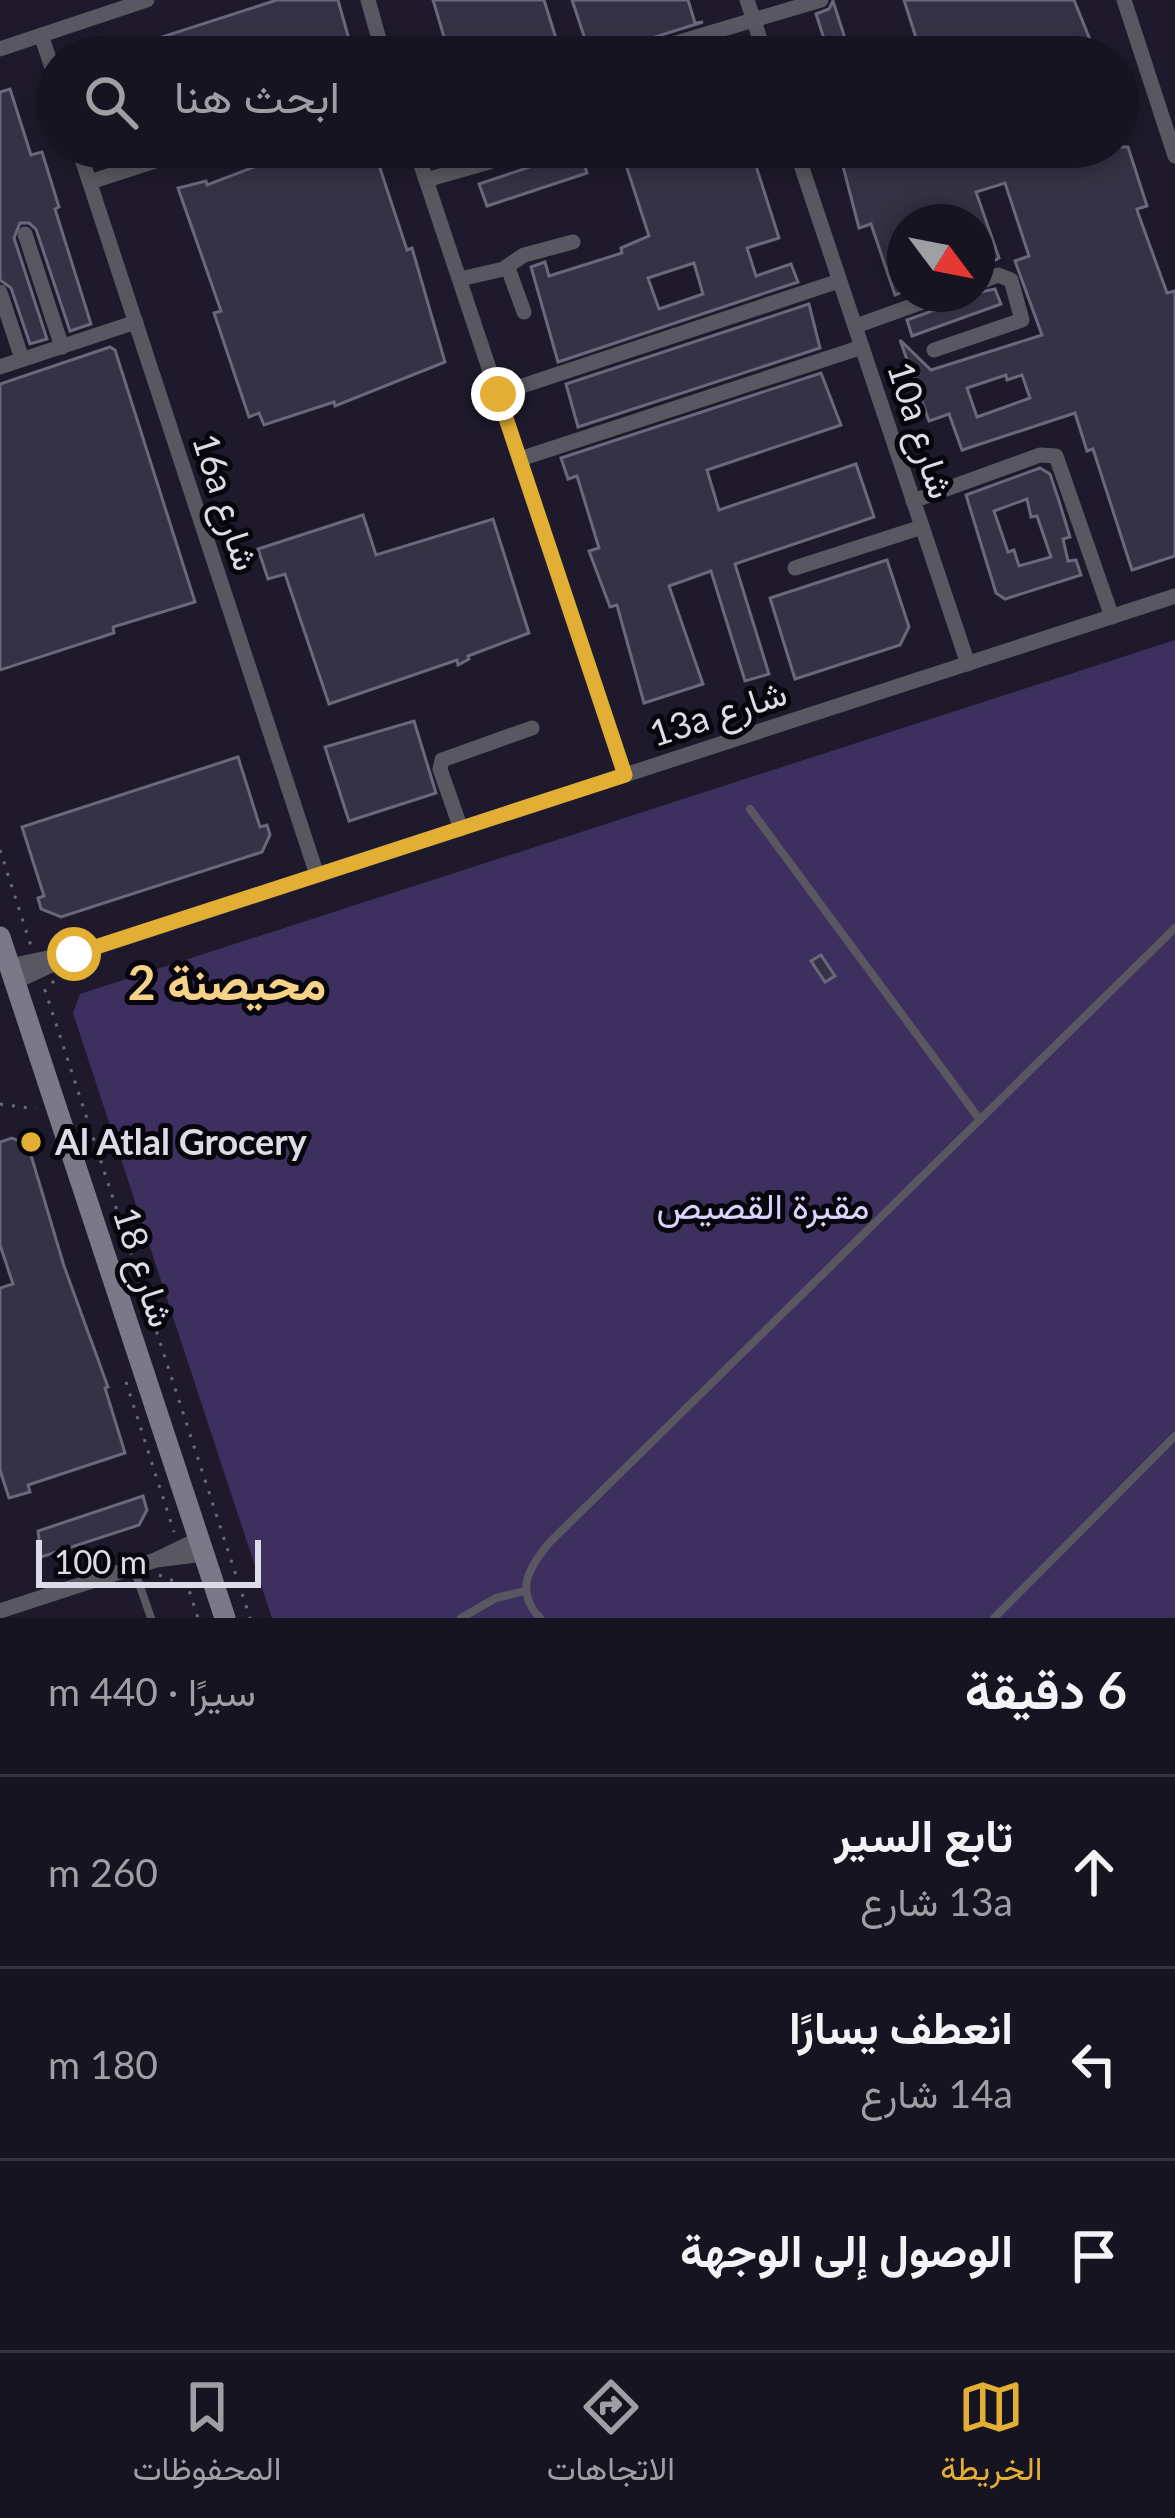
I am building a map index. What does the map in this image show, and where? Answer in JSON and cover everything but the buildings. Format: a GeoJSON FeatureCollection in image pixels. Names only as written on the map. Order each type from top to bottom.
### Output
{"type":"FeatureCollection","features":[{"type":"Feature","properties":{"kind":"street"},"geometry":{"type":"LineString","coordinates":[[38,36],[147,0]]}},
{"type":"Feature","properties":{"kind":"street"},"geometry":{"type":"LineString","coordinates":[[368,0],[378,36]]}},
{"type":"Feature","properties":{"kind":"street"},"geometry":{"type":"LineString","coordinates":[[747,0],[759,36]]}},
{"type":"Feature","properties":{"kind":"street"},"geometry":{"type":"LineString","coordinates":[[696,36],[821,0]]}},
{"type":"Feature","properties":{"kind":"street"},"geometry":{"type":"LineString","coordinates":[[1124,0],[1136,36]]}},
{"type":"Feature","properties":{"kind":"street"},"geometry":{"type":"LineString","coordinates":[[0,49],[36,37]]}},
{"type":"Feature","properties":{"kind":"street"},"geometry":{"type":"LineString","coordinates":[[1139,46],[1175,156]]}},
{"type":"Feature","properties":{"kind":"street","name":"16a شارع"},"geometry":{"type":"LineString","coordinates":[[85,168],[317,875]]}},
{"type":"Feature","properties":{"kind":"street"},"geometry":{"type":"LineString","coordinates":[[90,182],[133,168]]}},
{"type":"Feature","properties":{"kind":"street"},"geometry":{"type":"LineString","coordinates":[[422,168],[625,775]]}},
{"type":"Feature","properties":{"kind":"street"},"geometry":{"type":"LineString","coordinates":[[426,180],[468,168]]}},
{"type":"Feature","properties":{"kind":"street","name":"10a شارع"},"geometry":{"type":"LineString","coordinates":[[802,168],[968,664]]}},
{"type":"Feature","properties":{"kind":"street"},"geometry":{"type":"LineString","coordinates":[[25,235],[62,347]]}},
{"type":"Feature","properties":{"kind":"street"},"geometry":{"type":"LineString","coordinates":[[460,279],[573,242]]}},
{"type":"Feature","properties":{"kind":"street"},"geometry":{"type":"LineString","coordinates":[[506,267],[524,312]]}},
{"type":"Feature","properties":{"kind":"street"},"geometry":{"type":"LineString","coordinates":[[934,350],[1022,320],[1011,280],[995,276]]}},
{"type":"Feature","properties":{"kind":"street"},"geometry":{"type":"LineString","coordinates":[[498,394],[839,281]]}},
{"type":"Feature","properties":{"kind":"street"},"geometry":{"type":"LineString","coordinates":[[0,292],[22,359]]}},
{"type":"Feature","properties":{"kind":"street"},"geometry":{"type":"LineString","coordinates":[[856,326],[895,312]]}},
{"type":"Feature","properties":{"kind":"street"},"geometry":{"type":"LineString","coordinates":[[0,367],[136,322]]}},
{"type":"Feature","properties":{"kind":"street"},"geometry":{"type":"LineString","coordinates":[[520,459],[862,346]]}},
{"type":"Feature","properties":{"kind":"street"},"geometry":{"type":"LineString","coordinates":[[913,501],[1046,453],[1056,456],[1112,617]]}},
{"type":"Feature","properties":{"kind":"street"},"geometry":{"type":"LineString","coordinates":[[795,568],[922,527]]}},
{"type":"Feature","properties":{"kind":"street","name":"13a شارع"},"geometry":{"type":"LineString","coordinates":[[12,974],[1175,596]]}},
{"type":"Feature","properties":{"kind":"street"},"geometry":{"type":"LineString","coordinates":[[461,829],[440,769],[442,760],[532,728]]}},
{"type":"Feature","properties":{"kind":"street","name":"شارع 18"},"geometry":{"type":"LineString","coordinates":[[0,937],[225,1618]]}},
{"type":"Feature","properties":{"kind":"street"},"geometry":{"type":"LineString","coordinates":[[0,1611],[201,1547]]}},
{"type":"Feature","properties":{"kind":"lane"},"geometry":{"type":"LineString","coordinates":[[750,808],[980,1120]]}},
{"type":"Feature","properties":{"kind":"lane"},"geometry":{"type":"LineString","coordinates":[[540,1618],[525,1591],[527,1576],[550,1541],[1175,928]]}},
{"type":"Feature","properties":{"kind":"lane"},"geometry":{"type":"LineString","coordinates":[[994,1618],[1175,1436]]}},
{"type":"Feature","properties":{"kind":"lane"},"geometry":{"type":"LineString","coordinates":[[133,1568],[151,1618]]}},
{"type":"Feature","properties":{"kind":"lane"},"geometry":{"type":"LineString","coordinates":[[461,1618],[496,1598],[525,1591]]}},
{"type":"Feature","properties":{"kind":"path"},"geometry":{"type":"LineString","coordinates":[[0,850],[32,948],[57,950],[65,957],[63,971],[46,990],[250,1618]]}},
{"type":"Feature","properties":{"kind":"path"},"geometry":{"type":"LineString","coordinates":[[0,1104],[38,1110]]}},
{"type":"Feature","properties":{"kind":"path"},"geometry":{"type":"LineString","coordinates":[[125,1379],[175,1530],[173,1538]]}},
{"type":"Feature","properties":{"kind":"path"},"geometry":{"type":"LineString","coordinates":[[153,1561],[158,1574],[188,1587],[199,1618]]}},
{"type":"Feature","properties":{"kind":"green space","name":"مقبرة القصيص"},"geometry":{"type":"Polygon","coordinates":[[[1175,640],[1175,1618],[272,1618],[73,1013],[80,994],[1175,640]]]}},
{"type":"Feature","properties":{"kind":"place","name":"Al Atlal Grocery"},"geometry":{"type":"Point","coordinates":[31,1142]}},
{"type":"Feature","properties":{"kind":"district","name":"محيصنة 2"},"geometry":{"type":"Point","coordinates":[227,983]}},
{"type":"Feature","properties":{"kind":"route"},"geometry":{"type":"LineString","coordinates":[[74,954],[625,775],[498,394]]}}]}
